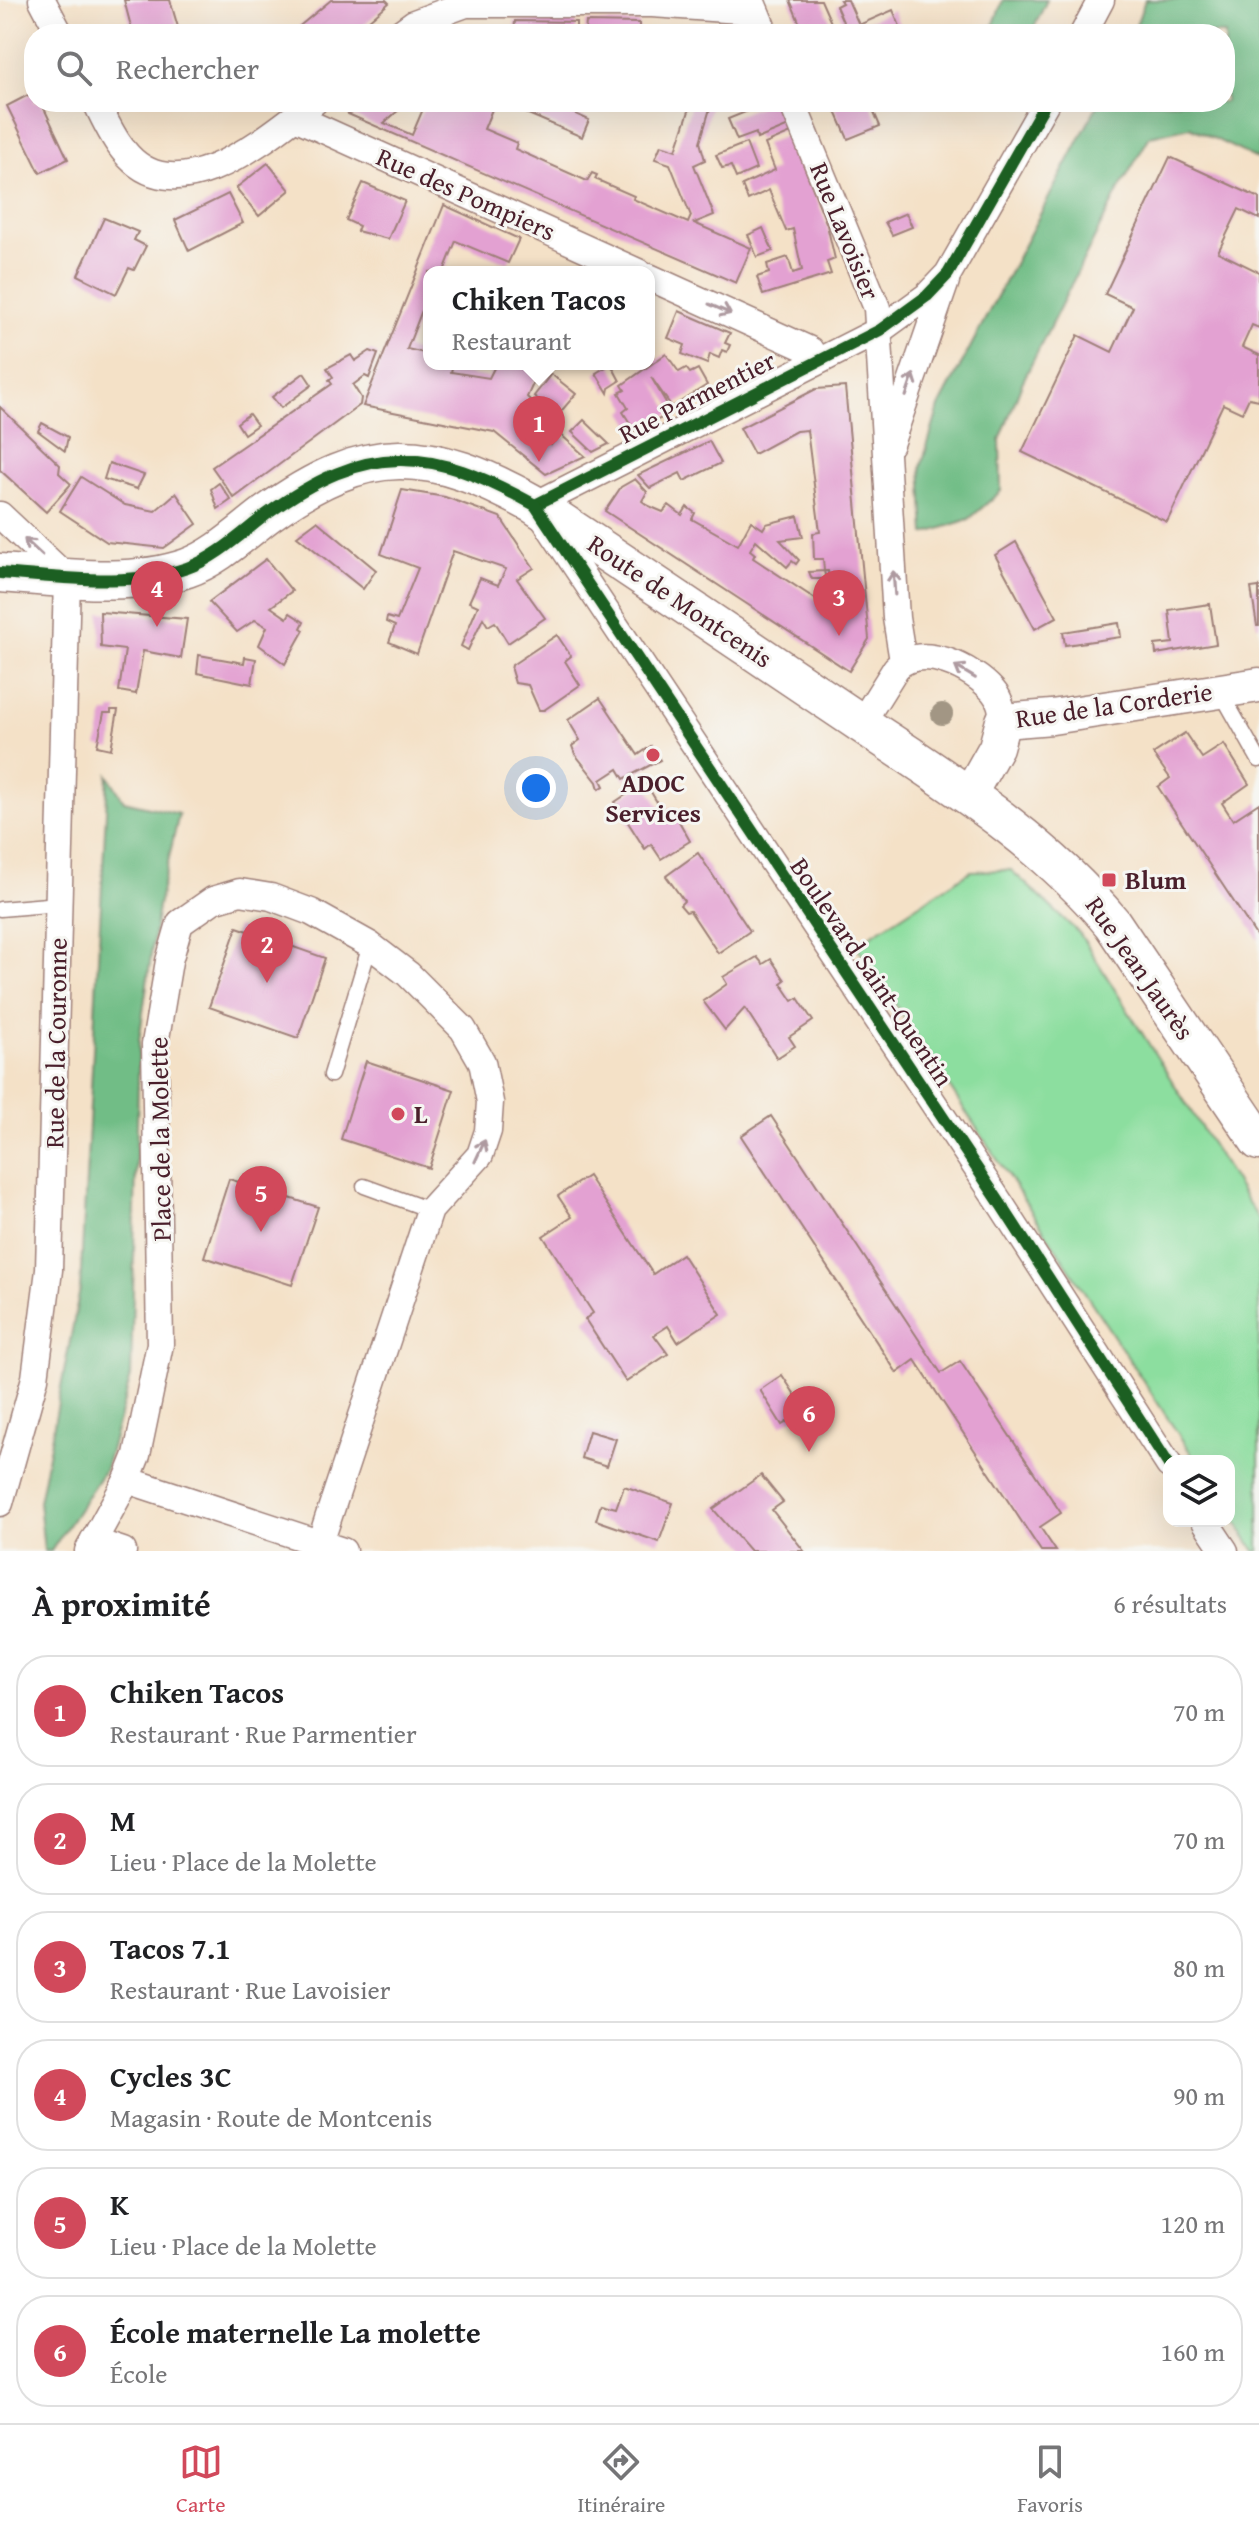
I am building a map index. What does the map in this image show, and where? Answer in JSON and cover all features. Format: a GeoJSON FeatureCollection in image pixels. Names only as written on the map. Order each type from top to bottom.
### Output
{"type":"FeatureCollection","features":[{"type":"Feature","properties":{"kind":"main road","name":"Route de Montcenis"},"geometry":{"type":"LineString","coordinates":[[0,573],[121,579],[189,568],[302,489],[331,473],[397,460],[462,468],[535,505],[983,805]]}},
{"type":"Feature","properties":{"kind":"main road","name":"Rue Jean Jaurès"},"geometry":{"type":"LineString","coordinates":[[983,805],[1074,880],[1112,923],[1259,1141]]}},
{"type":"Feature","properties":{"kind":"street"},"geometry":{"type":"LineString","coordinates":[[42,0],[55,24]]}},
{"type":"Feature","properties":{"kind":"street"},"geometry":{"type":"LineString","coordinates":[[1088,24],[1101,0]]}},
{"type":"Feature","properties":{"kind":"street"},"geometry":{"type":"LineString","coordinates":[[413,24],[466,4],[652,4],[757,15]]}},
{"type":"Feature","properties":{"kind":"street"},"geometry":{"type":"LineString","coordinates":[[102,112],[125,153],[148,171],[170,176],[202,173],[235,159],[300,112]]}},
{"type":"Feature","properties":{"kind":"street","name":"Rue des Pompiers"},"geometry":{"type":"LineString","coordinates":[[310,112],[626,266]]}},
{"type":"Feature","properties":{"kind":"street","name":"Rue Lavoisier"},"geometry":{"type":"LineString","coordinates":[[796,112],[877,308],[885,459],[903,661]]}},
{"type":"Feature","properties":{"kind":"street"},"geometry":{"type":"LineString","coordinates":[[948,274],[1040,112]]}},
{"type":"Feature","properties":{"kind":"street","name":"Rue Lavoisier"},"geometry":{"type":"LineString","coordinates":[[885,459],[948,274]]}},
{"type":"Feature","properties":{"kind":"street","name":"Rue Parmentier"},"geometry":{"type":"LineString","coordinates":[[535,505],[880,330],[927,296],[948,274]]}},
{"type":"Feature","properties":{"kind":"street"},"geometry":{"type":"LineString","coordinates":[[655,280],[810,350],[816,361]]}},
{"type":"Feature","properties":{"kind":"street","name":"Boulevard Saint-Quentin"},"geometry":{"type":"LineString","coordinates":[[535,505],[985,1180],[1163,1456]]}},
{"type":"Feature","properties":{"kind":"street"},"geometry":{"type":"LineString","coordinates":[[0,515],[67,578]]}},
{"type":"Feature","properties":{"kind":"street","name":"Rue de la Couronne"},"geometry":{"type":"LineString","coordinates":[[0,1503],[19,1445],[44,1328],[52,1207],[67,578]]}},
{"type":"Feature","properties":{"kind":"street"},"geometry":{"type":"LineString","coordinates":[[861,724],[903,661],[939,657],[994,692],[1003,721]]}},
{"type":"Feature","properties":{"kind":"street","name":"Rue de la Corderie"},"geometry":{"type":"LineString","coordinates":[[983,805],[1003,721],[1052,717],[1259,685]]}},
{"type":"Feature","properties":{"kind":"street","name":"Place de la Molette"},"geometry":{"type":"LineString","coordinates":[[123,1551],[90,1546],[127,1480],[149,1414],[160,1344],[160,1155],[155,1044],[163,986],[180,923],[213,900],[240,892],[271,897],[311,912],[370,945],[434,998],[463,1029],[482,1062],[490,1102],[488,1131],[480,1155],[430,1210],[326,1548],[127,1480]]}},
{"type":"Feature","properties":{"kind":"street"},"geometry":{"type":"LineString","coordinates":[[1209,1527],[1225,1551]]}},
{"type":"Feature","properties":{"kind":"lane"},"geometry":{"type":"LineString","coordinates":[[1219,691],[1259,760]]}},
{"type":"Feature","properties":{"kind":"lane"},"geometry":{"type":"LineString","coordinates":[[0,909],[59,904]]}},
{"type":"Feature","properties":{"kind":"lane"},"geometry":{"type":"LineString","coordinates":[[331,1075],[370,945]]}},
{"type":"Feature","properties":{"kind":"lane"},"geometry":{"type":"LineString","coordinates":[[364,1186],[430,1210]]}},
{"type":"Feature","properties":{"kind":"green space"},"geometry":{"type":"Polygon","coordinates":[[[1003,0],[1047,0],[1036,24],[994,24],[1003,0]]]}},
{"type":"Feature","properties":{"kind":"green space"},"geometry":{"type":"Polygon","coordinates":[[[1145,0],[1259,0],[1259,160],[1190,127],[1150,136],[1118,191],[1022,383],[1000,440],[1001,491],[969,519],[925,534],[921,467],[939,407],[1094,112],[1235,112],[1235,24],[1137,24],[1145,0]]]}},
{"type":"Feature","properties":{"kind":"green space"},"geometry":{"type":"Polygon","coordinates":[[[108,775],[124,801],[179,814],[158,906],[139,1041],[131,1376],[105,1469],[51,1551],[44,1551],[39,1502],[80,1289],[108,775]]]}},
{"type":"Feature","properties":{"kind":"green space"},"geometry":{"type":"Polygon","coordinates":[[[1011,870],[1080,934],[1259,1220],[1259,1551],[1255,1551],[1235,1520],[1235,1455],[1192,1455],[856,945],[971,871],[1011,870]]]}},
{"type":"Feature","properties":{"kind":"building"},"geometry":{"type":"Polygon","coordinates":[[[124,0],[170,0],[177,24],[130,24],[124,0]]]}},
{"type":"Feature","properties":{"kind":"building"},"geometry":{"type":"Polygon","coordinates":[[[331,0],[386,0],[389,3],[365,24],[302,24],[331,0]]]}},
{"type":"Feature","properties":{"kind":"building"},"geometry":{"type":"Polygon","coordinates":[[[790,0],[821,0],[832,24],[800,24],[790,0]]]}},
{"type":"Feature","properties":{"kind":"building"},"geometry":{"type":"Polygon","coordinates":[[[840,0],[848,0],[859,24],[844,24],[836,6],[842,3],[840,0]]]}},
{"type":"Feature","properties":{"kind":"building"},"geometry":{"type":"Polygon","coordinates":[[[893,10],[899,24],[861,24],[893,10]]]}},
{"type":"Feature","properties":{"kind":"building"},"geometry":{"type":"Polygon","coordinates":[[[515,21],[576,22],[576,24],[515,24],[515,21]]]}},
{"type":"Feature","properties":{"kind":"building"},"geometry":{"type":"Polygon","coordinates":[[[586,22],[639,23],[639,24],[586,22]]]}},
{"type":"Feature","properties":{"kind":"building"},"geometry":{"type":"Polygon","coordinates":[[[24,97],[24,112],[46,112],[68,159],[40,173],[7,106],[24,97]]]}},
{"type":"Feature","properties":{"kind":"building"},"geometry":{"type":"Polygon","coordinates":[[[397,112],[384,123],[412,135],[422,112],[491,112],[484,129],[517,143],[515,149],[587,181],[592,173],[597,175],[595,179],[688,223],[691,216],[670,164],[655,159],[661,145],[676,150],[689,112],[709,112],[700,142],[705,160],[694,165],[714,215],[694,223],[751,248],[736,283],[348,114],[397,112]]]}},
{"type":"Feature","properties":{"kind":"building"},"geometry":{"type":"Polygon","coordinates":[[[523,112],[571,112],[589,120],[582,137],[523,112]]]}},
{"type":"Feature","properties":{"kind":"building"},"geometry":{"type":"Polygon","coordinates":[[[745,112],[783,112],[789,126],[757,139],[756,133],[737,140],[728,119],[745,112]]]}},
{"type":"Feature","properties":{"kind":"building"},"geometry":{"type":"Polygon","coordinates":[[[836,112],[874,112],[880,126],[848,139],[836,112]]]}},
{"type":"Feature","properties":{"kind":"building"},"geometry":{"type":"Polygon","coordinates":[[[791,133],[827,225],[835,259],[827,262],[831,274],[763,295],[757,277],[769,273],[767,264],[788,257],[793,273],[802,270],[793,229],[786,231],[769,190],[748,200],[742,185],[775,170],[765,144],[791,133]]]}},
{"type":"Feature","properties":{"kind":"building"},"geometry":{"type":"Polygon","coordinates":[[[746,143],[756,169],[736,178],[731,166],[722,168],[716,155],[746,143]]]}},
{"type":"Feature","properties":{"kind":"building"},"geometry":{"type":"Polygon","coordinates":[[[1170,157],[1259,198],[1259,219],[1239,209],[1218,252],[1259,272],[1259,328],[1252,325],[1242,347],[1259,355],[1259,400],[1249,398],[1242,413],[1223,404],[1167,522],[1022,452],[1078,335],[1112,352],[1133,307],[1105,294],[1170,157]]]}},
{"type":"Feature","properties":{"kind":"building"},"geometry":{"type":"Polygon","coordinates":[[[268,163],[290,190],[259,216],[236,188],[268,163]]]}},
{"type":"Feature","properties":{"kind":"building"},"geometry":{"type":"Polygon","coordinates":[[[363,183],[405,201],[388,239],[357,231],[359,226],[346,220],[363,183]]]}},
{"type":"Feature","properties":{"kind":"building"},"geometry":{"type":"Polygon","coordinates":[[[228,194],[243,223],[189,251],[175,220],[228,194]]]}},
{"type":"Feature","properties":{"kind":"building"},"geometry":{"type":"Polygon","coordinates":[[[444,205],[519,239],[508,263],[456,241],[446,266],[423,266],[423,308],[407,349],[423,353],[423,370],[452,370],[489,378],[493,370],[539,370],[527,397],[532,402],[519,418],[551,445],[560,434],[585,456],[546,474],[494,432],[363,406],[444,205]]]}},
{"type":"Feature","properties":{"kind":"building"},"geometry":{"type":"Polygon","coordinates":[[[906,213],[912,227],[892,235],[885,222],[906,213]]]}},
{"type":"Feature","properties":{"kind":"building"},"geometry":{"type":"Polygon","coordinates":[[[104,218],[138,232],[134,240],[146,246],[134,270],[129,268],[116,294],[78,275],[104,218]]]}},
{"type":"Feature","properties":{"kind":"building"},"geometry":{"type":"Polygon","coordinates":[[[763,228],[773,251],[757,257],[748,235],[763,228]]]}},
{"type":"Feature","properties":{"kind":"building"},"geometry":{"type":"Polygon","coordinates":[[[679,311],[730,333],[725,343],[730,345],[727,352],[722,350],[719,358],[710,354],[707,364],[682,354],[685,345],[668,338],[679,311]]]}},
{"type":"Feature","properties":{"kind":"building"},"geometry":{"type":"Polygon","coordinates":[[[370,351],[378,354],[369,378],[365,376],[353,385],[361,398],[360,405],[234,498],[212,467],[332,384],[329,380],[333,377],[327,368],[351,355],[355,361],[370,351]]]}},
{"type":"Feature","properties":{"kind":"building"},"geometry":{"type":"Polygon","coordinates":[[[666,354],[679,372],[686,368],[690,373],[698,369],[707,385],[672,407],[651,377],[672,413],[635,431],[623,412],[628,408],[619,393],[625,390],[622,385],[643,370],[655,370],[655,362],[666,354]]]}},
{"type":"Feature","properties":{"kind":"building"},"geometry":{"type":"Polygon","coordinates":[[[614,370],[620,381],[609,388],[608,393],[596,373],[614,370]]]}},
{"type":"Feature","properties":{"kind":"building"},"geometry":{"type":"Polygon","coordinates":[[[304,373],[312,385],[281,408],[272,397],[304,373]]]}},
{"type":"Feature","properties":{"kind":"building"},"geometry":{"type":"Polygon","coordinates":[[[551,374],[576,394],[557,416],[534,396],[551,374]]]}},
{"type":"Feature","properties":{"kind":"building"},"geometry":{"type":"Polygon","coordinates":[[[845,387],[869,639],[849,671],[605,511],[621,487],[635,479],[647,492],[642,501],[649,506],[663,512],[669,505],[682,515],[687,507],[695,513],[692,519],[738,545],[751,521],[763,529],[766,524],[798,516],[803,537],[780,540],[799,560],[796,564],[792,561],[787,567],[756,540],[750,550],[755,554],[753,558],[823,604],[825,589],[839,588],[840,598],[849,598],[847,582],[830,584],[828,571],[824,571],[823,559],[814,559],[813,533],[820,532],[807,430],[796,431],[754,454],[740,428],[816,389],[845,387]]]}},
{"type":"Feature","properties":{"kind":"building"},"geometry":{"type":"Polygon","coordinates":[[[0,407],[60,465],[59,473],[71,484],[46,512],[0,470],[0,407]]]}},
{"type":"Feature","properties":{"kind":"building"},"geometry":{"type":"Polygon","coordinates":[[[249,414],[257,425],[244,434],[237,423],[249,414]]]}},
{"type":"Feature","properties":{"kind":"building"},"geometry":{"type":"Polygon","coordinates":[[[584,420],[609,444],[593,452],[572,432],[584,420]]]}},
{"type":"Feature","properties":{"kind":"building"},"geometry":{"type":"Polygon","coordinates":[[[42,423],[68,437],[65,451],[38,431],[42,423]]]}},
{"type":"Feature","properties":{"kind":"building"},"geometry":{"type":"Polygon","coordinates":[[[709,441],[721,463],[684,481],[680,473],[650,488],[638,475],[709,441]]]}},
{"type":"Feature","properties":{"kind":"building"},"geometry":{"type":"Polygon","coordinates":[[[109,463],[144,475],[137,489],[104,479],[109,463]]]}},
{"type":"Feature","properties":{"kind":"building"},"geometry":{"type":"Polygon","coordinates":[[[81,477],[125,505],[155,511],[176,493],[197,524],[164,548],[107,542],[60,511],[81,477]]]}},
{"type":"Feature","properties":{"kind":"building"},"geometry":{"type":"Polygon","coordinates":[[[219,483],[231,500],[218,509],[211,489],[219,483]]]}},
{"type":"Feature","properties":{"kind":"building"},"geometry":{"type":"Polygon","coordinates":[[[402,490],[445,497],[500,517],[534,568],[517,579],[545,618],[508,643],[495,622],[488,626],[483,618],[468,650],[461,646],[478,606],[469,602],[480,578],[498,585],[506,569],[453,551],[417,654],[389,642],[395,626],[386,622],[387,617],[397,620],[418,568],[381,554],[402,490]]]}},
{"type":"Feature","properties":{"kind":"building"},"geometry":{"type":"Polygon","coordinates":[[[317,521],[376,570],[363,589],[297,536],[317,521]]]}},
{"type":"Feature","properties":{"kind":"building"},"geometry":{"type":"Polygon","coordinates":[[[1016,542],[1057,617],[1035,629],[995,555],[1016,542]]]}},
{"type":"Feature","properties":{"kind":"building"},"geometry":{"type":"Polygon","coordinates":[[[266,559],[292,591],[271,607],[287,618],[290,613],[304,622],[301,628],[304,630],[285,664],[259,645],[267,627],[255,620],[237,632],[209,602],[266,559]]]}},
{"type":"Feature","properties":{"kind":"building"},"geometry":{"type":"Polygon","coordinates":[[[824,571],[826,579],[812,579],[809,572],[824,571]]]}},
{"type":"Feature","properties":{"kind":"building"},"geometry":{"type":"Polygon","coordinates":[[[1259,587],[1259,626],[1257,626],[1251,588],[1259,587]]]}},
{"type":"Feature","properties":{"kind":"building"},"geometry":{"type":"Polygon","coordinates":[[[1210,604],[1216,644],[1156,654],[1155,645],[1173,643],[1169,610],[1210,604]]]}},
{"type":"Feature","properties":{"kind":"building"},"geometry":{"type":"Polygon","coordinates":[[[100,612],[187,619],[181,658],[143,651],[136,694],[119,691],[125,650],[101,647],[100,612]]]}},
{"type":"Feature","properties":{"kind":"building"},"geometry":{"type":"Polygon","coordinates":[[[1119,623],[1121,637],[1065,645],[1063,632],[1119,623]]]}},
{"type":"Feature","properties":{"kind":"building"},"geometry":{"type":"Polygon","coordinates":[[[557,635],[571,656],[565,661],[580,685],[544,710],[539,710],[528,685],[515,683],[512,665],[557,635]]]}},
{"type":"Feature","properties":{"kind":"building"},"geometry":{"type":"Polygon","coordinates":[[[199,655],[244,663],[245,657],[256,659],[252,684],[197,673],[199,655]]]}},
{"type":"Feature","properties":{"kind":"building"},"geometry":{"type":"Polygon","coordinates":[[[600,698],[638,755],[651,746],[660,760],[624,779],[618,769],[601,780],[604,786],[599,789],[575,754],[572,746],[580,740],[568,720],[600,698]]]}},
{"type":"Feature","properties":{"kind":"building"},"geometry":{"type":"Polygon","coordinates":[[[111,710],[118,710],[111,749],[97,746],[104,713],[111,713],[111,710]]]}},
{"type":"Feature","properties":{"kind":"building"},"geometry":{"type":"Polygon","coordinates":[[[1185,733],[1202,758],[1224,744],[1249,784],[1222,803],[1233,820],[1259,803],[1259,940],[1158,787],[1170,778],[1153,754],[1185,733]]]}},
{"type":"Feature","properties":{"kind":"building"},"geometry":{"type":"Polygon","coordinates":[[[645,782],[663,812],[671,807],[690,841],[661,859],[651,844],[645,849],[615,802],[645,782]]]}},
{"type":"Feature","properties":{"kind":"building"},"geometry":{"type":"Polygon","coordinates":[[[698,853],[750,931],[718,953],[690,911],[686,912],[680,905],[684,901],[666,876],[698,853]]]}},
{"type":"Feature","properties":{"kind":"building"},"geometry":{"type":"Polygon","coordinates":[[[237,927],[325,958],[298,1038],[209,1007],[237,927]]]}},
{"type":"Feature","properties":{"kind":"building"},"geometry":{"type":"Polygon","coordinates":[[[757,957],[763,964],[771,959],[785,980],[781,983],[793,1001],[798,998],[813,1021],[789,1037],[795,1046],[777,1058],[745,1008],[725,1030],[703,1001],[727,984],[723,977],[757,957]]]}},
{"type":"Feature","properties":{"kind":"building","name":"L"},"geometry":{"type":"Polygon","coordinates":[[[366,1061],[454,1090],[429,1168],[341,1139],[366,1061]]]}},
{"type":"Feature","properties":{"kind":"building"},"geometry":{"type":"Polygon","coordinates":[[[771,1116],[941,1373],[960,1361],[1061,1513],[1040,1527],[1056,1551],[1041,1551],[915,1360],[897,1373],[741,1136],[771,1116]]]}},
{"type":"Feature","properties":{"kind":"building"},"geometry":{"type":"Polygon","coordinates":[[[588,1176],[653,1274],[682,1254],[721,1314],[678,1342],[668,1326],[654,1335],[668,1354],[626,1382],[585,1319],[593,1313],[543,1236],[572,1217],[558,1196],[588,1176]]]}},
{"type":"Feature","properties":{"kind":"building"},"geometry":{"type":"Polygon","coordinates":[[[229,1179],[318,1207],[292,1285],[204,1257],[229,1179]]]}},
{"type":"Feature","properties":{"kind":"building"},"geometry":{"type":"Polygon","coordinates":[[[782,1375],[805,1410],[782,1425],[760,1390],[782,1375]]]}},
{"type":"Feature","properties":{"kind":"building"},"geometry":{"type":"Polygon","coordinates":[[[589,1431],[616,1439],[607,1466],[581,1458],[589,1431]]]}},
{"type":"Feature","properties":{"kind":"building"},"geometry":{"type":"Polygon","coordinates":[[[761,1475],[783,1502],[772,1510],[804,1551],[750,1551],[713,1509],[761,1475]]]}},
{"type":"Feature","properties":{"kind":"building"},"geometry":{"type":"Polygon","coordinates":[[[624,1486],[673,1503],[659,1542],[596,1520],[601,1504],[616,1508],[624,1486]]]}},
{"type":"Feature","properties":{"kind":"cycle path"},"geometry":{"type":"LineString","coordinates":[[535,505],[880,330],[927,296],[948,274],[1040,112]]}},
{"type":"Feature","properties":{"kind":"cycle path"},"geometry":{"type":"LineString","coordinates":[[0,573],[118,579],[141,578],[187,568],[219,551],[303,490],[368,464],[399,460],[463,471],[535,505],[1002,1206],[1163,1456]]}},
{"type":"Feature","properties":{"kind":"place","name":"Chiken Tacos"},"geometry":{"type":"Point","coordinates":[539,462]}},
{"type":"Feature","properties":{"kind":"place","name":"Cycles 3C"},"geometry":{"type":"Point","coordinates":[157,627]}},
{"type":"Feature","properties":{"kind":"place","name":"Tacos 7.1"},"geometry":{"type":"Point","coordinates":[839,636]}},
{"type":"Feature","properties":{"kind":"place","name":"ADOC Services"},"geometry":{"type":"Point","coordinates":[653,755]}},
{"type":"Feature","properties":{"kind":"place","name":"Blum"},"geometry":{"type":"Point","coordinates":[1109,880]}},
{"type":"Feature","properties":{"kind":"place","name":"M"},"geometry":{"type":"Point","coordinates":[267,983]}},
{"type":"Feature","properties":{"kind":"place","name":"L"},"geometry":{"type":"Point","coordinates":[398,1114]}},
{"type":"Feature","properties":{"kind":"place","name":"K"},"geometry":{"type":"Point","coordinates":[261,1232]}},
{"type":"Feature","properties":{"kind":"place","name":"École maternelle La molette"},"geometry":{"type":"Point","coordinates":[809,1452]}}]}
